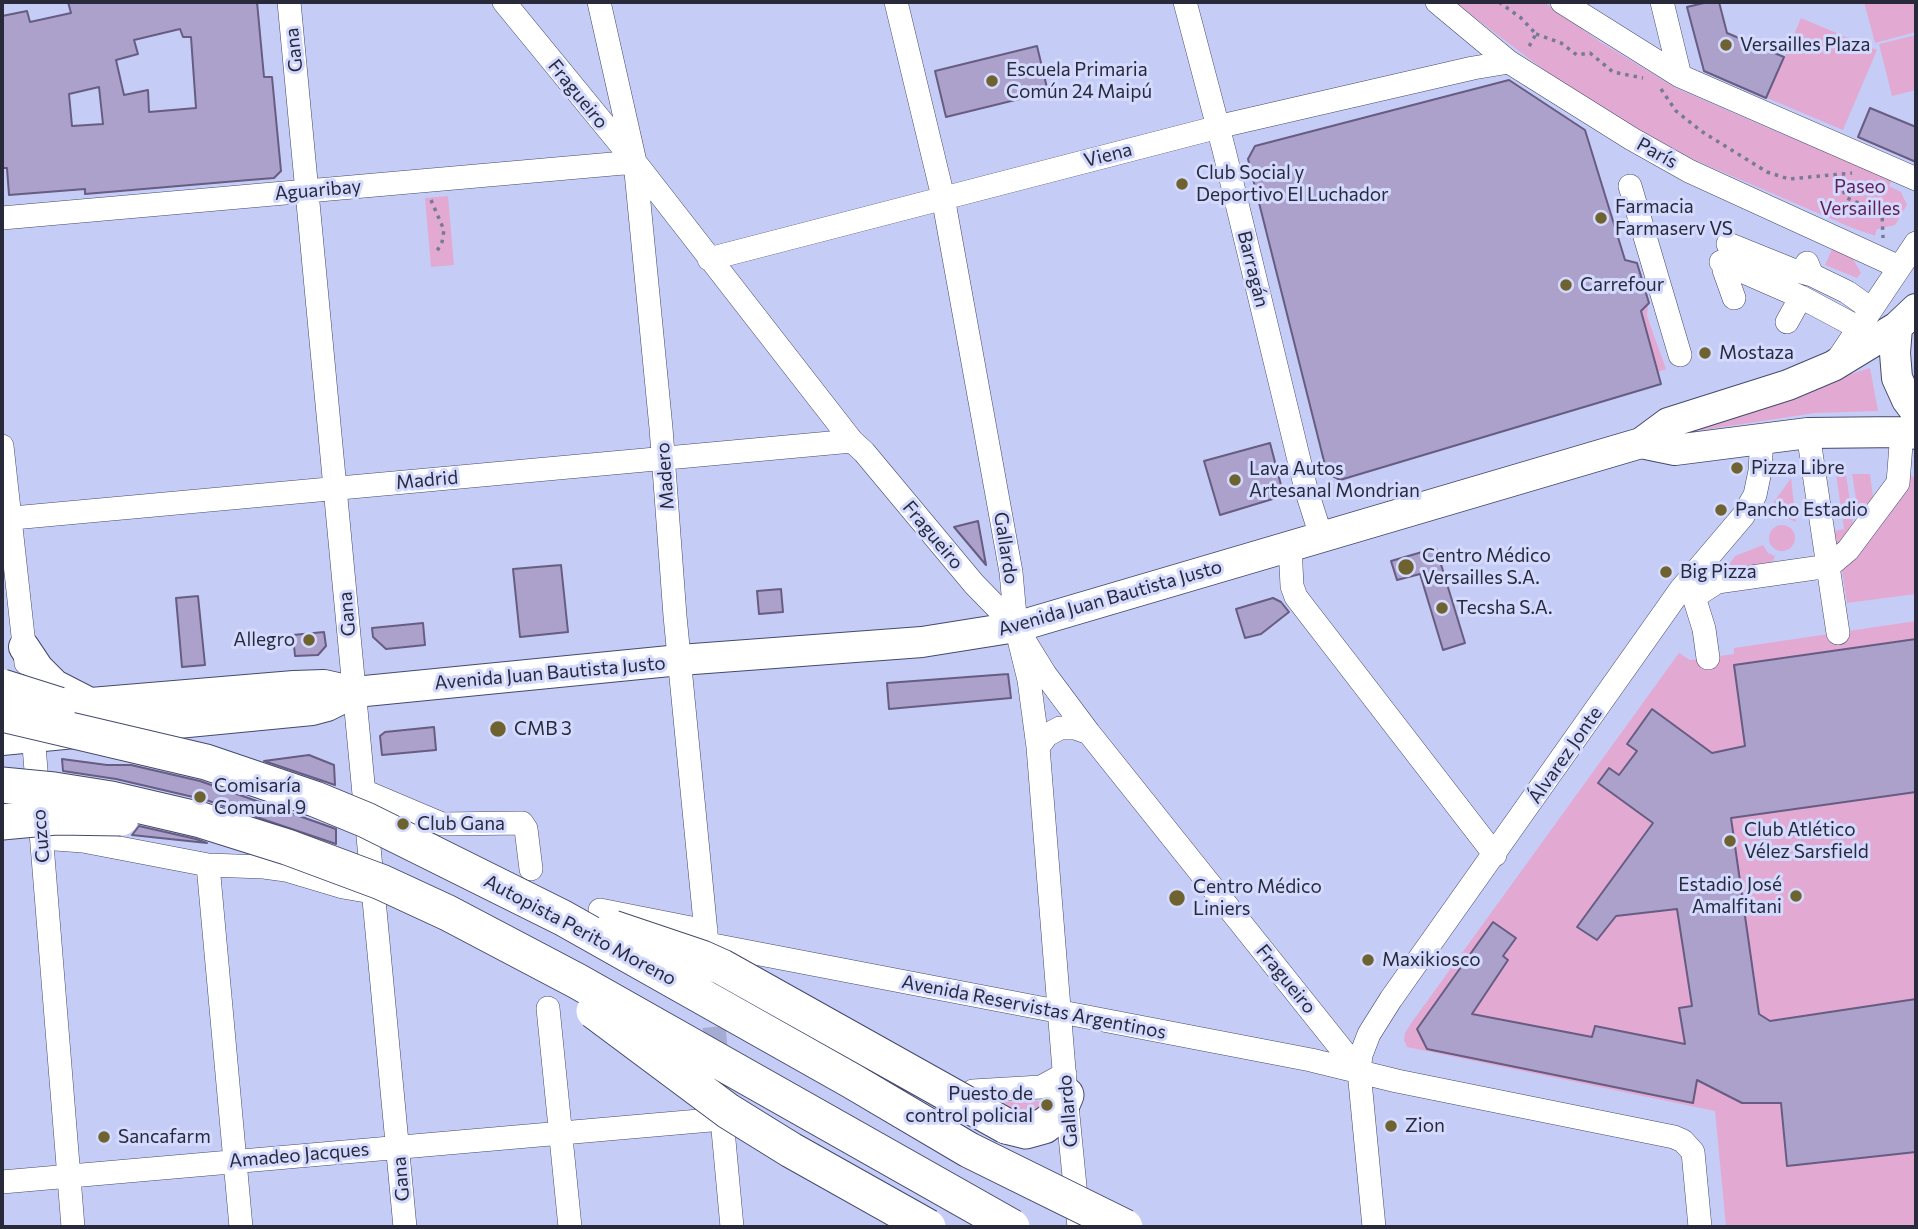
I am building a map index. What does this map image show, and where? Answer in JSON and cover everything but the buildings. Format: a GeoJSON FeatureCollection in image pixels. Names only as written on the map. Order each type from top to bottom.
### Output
{"type":"FeatureCollection","features":[{"type":"Feature","properties":{"kind":"highway"},"geometry":{"type":"LineString","coordinates":[[2,687],[104,717],[223,759],[315,799]]}},
{"type":"Feature","properties":{"kind":"highway","name":"Autopista Perito Moreno"},"geometry":{"type":"LineString","coordinates":[[17,719],[206,762],[315,799],[366,820],[563,918],[852,1080],[969,1150],[1125,1227]]}},
{"type":"Feature","properties":{"kind":"highway"},"geometry":{"type":"LineString","coordinates":[[2,785],[111,799],[201,820],[287,847],[381,882],[500,939],[1012,1227]]}},
{"type":"Feature","properties":{"kind":"highway"},"geometry":{"type":"LineString","coordinates":[[2,822],[56,817],[201,820]]}},
{"type":"Feature","properties":{"kind":"highway"},"geometry":{"type":"LineString","coordinates":[[563,918],[615,929],[722,967],[1006,1126],[1026,1131],[1044,1126],[1057,1116],[1065,1085]]}},
{"type":"Feature","properties":{"kind":"highway"},"geometry":{"type":"LineString","coordinates":[[500,939],[728,1111],[791,1150],[928,1227]]}},
{"type":"Feature","properties":{"kind":"main road","name":"Avenida Juan Bautista Justo"},"geometry":{"type":"LineString","coordinates":[[2,740],[17,719],[91,703],[324,685],[355,692],[680,660],[928,641],[1016,627],[1641,443],[1668,423],[1788,385],[1833,366],[1907,318]]}},
{"type":"Feature","properties":{"kind":"main road"},"geometry":{"type":"LineString","coordinates":[[1907,318],[1895,354],[1897,378],[1907,400],[1911,426]]}},
{"type":"Feature","properties":{"kind":"main road","name":"Avenida Juan Bautista Justo"},"geometry":{"type":"LineString","coordinates":[[1641,443],[1675,450],[1808,433],[1911,426]]}},
{"type":"Feature","properties":{"kind":"main road"},"geometry":{"type":"LineString","coordinates":[[24,647],[38,668],[55,685],[91,703]]}},
{"type":"Feature","properties":{"kind":"main road","name":"Avenida Juan Bautista Justo"},"geometry":{"type":"LineString","coordinates":[[17,719],[312,710],[327,706],[355,692]]}},
{"type":"Feature","properties":{"kind":"street","name":"Gana"},"geometry":{"type":"LineString","coordinates":[[289,2],[405,1227]]}},
{"type":"Feature","properties":{"kind":"street","name":"Fragueiro"},"geometry":{"type":"LineString","coordinates":[[504,2],[635,162],[852,440],[974,584],[1016,627],[1045,674],[1088,733],[1359,1071]]}},
{"type":"Feature","properties":{"kind":"street","name":"Madero"},"geometry":{"type":"LineString","coordinates":[[599,2],[635,162],[707,943]]}},
{"type":"Feature","properties":{"kind":"street","name":"Gallardo"},"geometry":{"type":"LineString","coordinates":[[896,2],[943,197],[1011,572],[1016,627],[1029,680],[1038,747],[1079,1227]]}},
{"type":"Feature","properties":{"kind":"street","name":"Barragán"},"geometry":{"type":"LineString","coordinates":[[1185,2],[1321,536]]}},
{"type":"Feature","properties":{"kind":"street","name":"París"},"geometry":{"type":"LineString","coordinates":[[1437,2],[1513,64],[1632,139],[1689,171],[1889,262]]}},
{"type":"Feature","properties":{"kind":"street"},"geometry":{"type":"LineString","coordinates":[[1562,2],[1680,76],[1916,179]]}},
{"type":"Feature","properties":{"kind":"street"},"geometry":{"type":"LineString","coordinates":[[1662,2],[1680,76]]}},
{"type":"Feature","properties":{"kind":"street","name":"Viena"},"geometry":{"type":"LineString","coordinates":[[709,258],[1218,127],[1426,78],[1513,64]]}},
{"type":"Feature","properties":{"kind":"street","name":"Aguaribay"},"geometry":{"type":"LineString","coordinates":[[2,218],[635,162]]}},
{"type":"Feature","properties":{"kind":"street"},"geometry":{"type":"LineString","coordinates":[[1630,186],[1680,355]]}},
{"type":"Feature","properties":{"kind":"street"},"geometry":{"type":"LineString","coordinates":[[1833,366],[1865,318],[1889,262],[1916,243]]}},
{"type":"Feature","properties":{"kind":"street"},"geometry":{"type":"LineString","coordinates":[[1729,246],[1790,269],[1809,268],[1847,292],[1865,318]]}},
{"type":"Feature","properties":{"kind":"street"},"geometry":{"type":"LineString","coordinates":[[1729,246],[1724,266],[1744,295],[1795,309],[1865,318]]}},
{"type":"Feature","properties":{"kind":"street"},"geometry":{"type":"LineString","coordinates":[[1729,246],[1795,309]]}},
{"type":"Feature","properties":{"kind":"street"},"geometry":{"type":"LineString","coordinates":[[1708,658],[1704,629],[1688,593],[1717,582],[1829,566],[1848,550],[1898,483],[1911,426]]}},
{"type":"Feature","properties":{"kind":"street"},"geometry":{"type":"LineString","coordinates":[[1808,433],[1838,633]]}},
{"type":"Feature","properties":{"kind":"street","name":"Álvarez Jonte"},"geometry":{"type":"LineString","coordinates":[[1359,1071],[1361,1055],[1375,1024],[1750,505],[1760,471],[1762,438]]}},
{"type":"Feature","properties":{"kind":"street","name":"Madrid"},"geometry":{"type":"LineString","coordinates":[[5,519],[852,440]]}},
{"type":"Feature","properties":{"kind":"street","name":"Cuzco"},"geometry":{"type":"LineString","coordinates":[[2,446],[5,519],[24,647],[17,719],[38,800],[74,1227]]}},
{"type":"Feature","properties":{"kind":"street"},"geometry":{"type":"LineString","coordinates":[[1290,545],[1292,586],[1296,597],[1495,855]]}},
{"type":"Feature","properties":{"kind":"street"},"geometry":{"type":"LineString","coordinates":[[1038,747],[1047,735],[1060,728],[1075,728],[1088,733]]}},
{"type":"Feature","properties":{"kind":"street"},"geometry":{"type":"LineString","coordinates":[[364,791],[442,824],[522,823],[526,828],[531,869]]}},
{"type":"Feature","properties":{"kind":"street"},"geometry":{"type":"LineString","coordinates":[[2,803],[38,800]]}},
{"type":"Feature","properties":{"kind":"street"},"geometry":{"type":"LineString","coordinates":[[41,838],[83,841],[208,866],[286,870],[343,887],[373,892]]}},
{"type":"Feature","properties":{"kind":"street"},"geometry":{"type":"LineString","coordinates":[[208,866],[241,1227]]}},
{"type":"Feature","properties":{"kind":"street","name":"Avenida Reservistas Argentinos"},"geometry":{"type":"LineString","coordinates":[[600,910],[707,943],[1311,1060],[1674,1137],[1693,1152],[1700,1227]]}},
{"type":"Feature","properties":{"kind":"street"},"geometry":{"type":"LineString","coordinates":[[548,1008],[569,1227]]}},
{"type":"Feature","properties":{"kind":"street"},"geometry":{"type":"LineString","coordinates":[[1359,1071],[1374,1227]]}},
{"type":"Feature","properties":{"kind":"street"},"geometry":{"type":"LineString","coordinates":[[973,1091],[1065,1085]]}},
{"type":"Feature","properties":{"kind":"street","name":"Amadeo Jacques"},"geometry":{"type":"LineString","coordinates":[[2,1182],[722,1119],[732,1227]]}},
{"type":"Feature","properties":{"kind":"path"},"geometry":{"type":"LineString","coordinates":[[1499,2],[1521,18],[1536,34],[1561,44],[1577,55],[1590,53],[1613,72],[1647,78]]}},
{"type":"Feature","properties":{"kind":"path"},"geometry":{"type":"LineString","coordinates":[[1513,64],[1536,34]]}},
{"type":"Feature","properties":{"kind":"path"},"geometry":{"type":"LineString","coordinates":[[1653,83],[1663,91],[1676,111],[1701,131],[1767,172],[1789,179],[1835,176],[1857,172],[1870,159]]}},
{"type":"Feature","properties":{"kind":"path"},"geometry":{"type":"LineString","coordinates":[[1835,176],[1847,198],[1882,213],[1889,262]]}},
{"type":"Feature","properties":{"kind":"path"},"geometry":{"type":"LineString","coordinates":[[429,181],[433,206],[444,230],[436,253]]}},
{"type":"Feature","properties":{"kind":"green space","name":"Paseo Versailles"},"geometry":{"type":"Polygon","coordinates":[[[1454,2],[1544,2],[1599,41],[1676,88],[1892,179],[1889,186],[1901,192],[1907,205],[1895,225],[1877,229],[1875,236],[1690,158],[1601,108],[1548,73],[1454,2]]]}},
{"type":"Feature","properties":{"kind":"green space"},"geometry":{"type":"Polygon","coordinates":[[[1864,2],[1916,2],[1916,32],[1875,43],[1864,2]]]}},
{"type":"Feature","properties":{"kind":"green space"},"geometry":{"type":"Polygon","coordinates":[[[1801,18],[1877,50],[1843,130],[1767,98],[1801,18]]]}},
{"type":"Feature","properties":{"kind":"green space"},"geometry":{"type":"Polygon","coordinates":[[[1916,35],[1916,90],[1892,96],[1879,44],[1916,35]]]}},
{"type":"Feature","properties":{"kind":"green space"},"geometry":{"type":"Polygon","coordinates":[[[448,196],[454,265],[431,267],[425,198],[448,196]]]}},
{"type":"Feature","properties":{"kind":"green space"},"geometry":{"type":"Polygon","coordinates":[[[1832,249],[1852,257],[1861,273],[1857,278],[1825,265],[1832,249]]]}},
{"type":"Feature","properties":{"kind":"green space"},"geometry":{"type":"Polygon","coordinates":[[[1648,304],[1647,316],[1666,369],[1658,372],[1641,311],[1648,304]]]}},
{"type":"Feature","properties":{"kind":"green space"},"geometry":{"type":"Polygon","coordinates":[[[1870,368],[1878,411],[1815,413],[1683,433],[1680,428],[1870,368]]]}},
{"type":"Feature","properties":{"kind":"green space"},"geometry":{"type":"Polygon","coordinates":[[[1836,474],[1846,474],[1854,531],[1837,547],[1834,531],[1844,529],[1836,474]]]}},
{"type":"Feature","properties":{"kind":"green space"},"geometry":{"type":"Polygon","coordinates":[[[1852,474],[1870,474],[1874,504],[1860,524],[1852,474]]]}},
{"type":"Feature","properties":{"kind":"green space"},"geometry":{"type":"Polygon","coordinates":[[[1909,476],[1916,477],[1916,594],[1847,603],[1842,571],[1884,520],[1909,476]]]}},
{"type":"Feature","properties":{"kind":"green space"},"geometry":{"type":"Polygon","coordinates":[[[1791,478],[1796,522],[1769,509],[1791,478]]]}},
{"type":"Feature","properties":{"kind":"green space"},"geometry":{"type":"Polygon","coordinates":[[[1782,525],[1791,529],[1795,538],[1791,547],[1782,551],[1773,547],[1769,538],[1773,529],[1782,525]]]}},
{"type":"Feature","properties":{"kind":"green space"},"geometry":{"type":"Polygon","coordinates":[[[1763,545],[1768,553],[1775,556],[1771,566],[1731,572],[1729,565],[1735,556],[1763,545]]]}},
{"type":"Feature","properties":{"kind":"green space","name":"Club Atlético Vélez Sarsfield"},"geometry":{"type":"Polygon","coordinates":[[[1916,621],[1916,1227],[1726,1227],[1715,1111],[1407,1047],[1405,1033],[1412,1022],[1679,653],[1690,660],[1734,654],[1734,648],[1916,621]]]}},
{"type":"Feature","properties":{"kind":"green space"},"geometry":{"type":"Polygon","coordinates":[[[1045,1101],[1038,1119],[981,1102],[1045,1101]]]}},
{"type":"Feature","properties":{"kind":"tunnel"},"geometry":{"type":"LineString","coordinates":[[711,993],[718,1070]]}},
{"type":"Feature","properties":{"kind":"place","name":"Versailles Plaza"},"geometry":{"type":"Point","coordinates":[1726,45]}},
{"type":"Feature","properties":{"kind":"place","name":"Escuela Primaria Común 24 Maipú"},"geometry":{"type":"Point","coordinates":[992,81]}},
{"type":"Feature","properties":{"kind":"place","name":"Club Social y Deportivo El Luchador"},"geometry":{"type":"Point","coordinates":[1182,184]}},
{"type":"Feature","properties":{"kind":"place","name":"Farmacia Farmaserv VS"},"geometry":{"type":"Point","coordinates":[1601,218]}},
{"type":"Feature","properties":{"kind":"place","name":"Carrefour"},"geometry":{"type":"Point","coordinates":[1566,285]}},
{"type":"Feature","properties":{"kind":"place","name":"Mostaza"},"geometry":{"type":"Point","coordinates":[1705,353]}},
{"type":"Feature","properties":{"kind":"place","name":"Pizza Libre"},"geometry":{"type":"Point","coordinates":[1737,468]}},
{"type":"Feature","properties":{"kind":"place","name":"Lava Autos Artesanal Mondrian"},"geometry":{"type":"Point","coordinates":[1235,480]}},
{"type":"Feature","properties":{"kind":"place","name":"Pancho Estadio"},"geometry":{"type":"Point","coordinates":[1721,510]}},
{"type":"Feature","properties":{"kind":"place","name":"Centro Médico Versailles S.A."},"geometry":{"type":"Point","coordinates":[1406,567]}},
{"type":"Feature","properties":{"kind":"place","name":"Big Pizza"},"geometry":{"type":"Point","coordinates":[1666,572]}},
{"type":"Feature","properties":{"kind":"place","name":"Tecsha S.A."},"geometry":{"type":"Point","coordinates":[1442,608]}},
{"type":"Feature","properties":{"kind":"place","name":"Allegro"},"geometry":{"type":"Point","coordinates":[309,640]}},
{"type":"Feature","properties":{"kind":"place","name":"CMB 3"},"geometry":{"type":"Point","coordinates":[498,729]}},
{"type":"Feature","properties":{"kind":"place","name":"Comisaría Comunal 9"},"geometry":{"type":"Point","coordinates":[200,797]}},
{"type":"Feature","properties":{"kind":"place","name":"Club Gana"},"geometry":{"type":"Point","coordinates":[403,824]}},
{"type":"Feature","properties":{"kind":"place","name":"Club Atlético Vélez Sarsfield"},"geometry":{"type":"Point","coordinates":[1730,841]}},
{"type":"Feature","properties":{"kind":"place","name":"Estadio José Amalfitani"},"geometry":{"type":"Point","coordinates":[1796,896]}},
{"type":"Feature","properties":{"kind":"place","name":"Centro Médico Liniers"},"geometry":{"type":"Point","coordinates":[1177,898]}},
{"type":"Feature","properties":{"kind":"place","name":"Maxikiosco"},"geometry":{"type":"Point","coordinates":[1368,960]}},
{"type":"Feature","properties":{"kind":"place","name":"Puesto de control policial"},"geometry":{"type":"Point","coordinates":[1047,1105]}},
{"type":"Feature","properties":{"kind":"place","name":"Zion"},"geometry":{"type":"Point","coordinates":[1391,1126]}},
{"type":"Feature","properties":{"kind":"place","name":"Sancafarm"},"geometry":{"type":"Point","coordinates":[104,1137]}}]}
